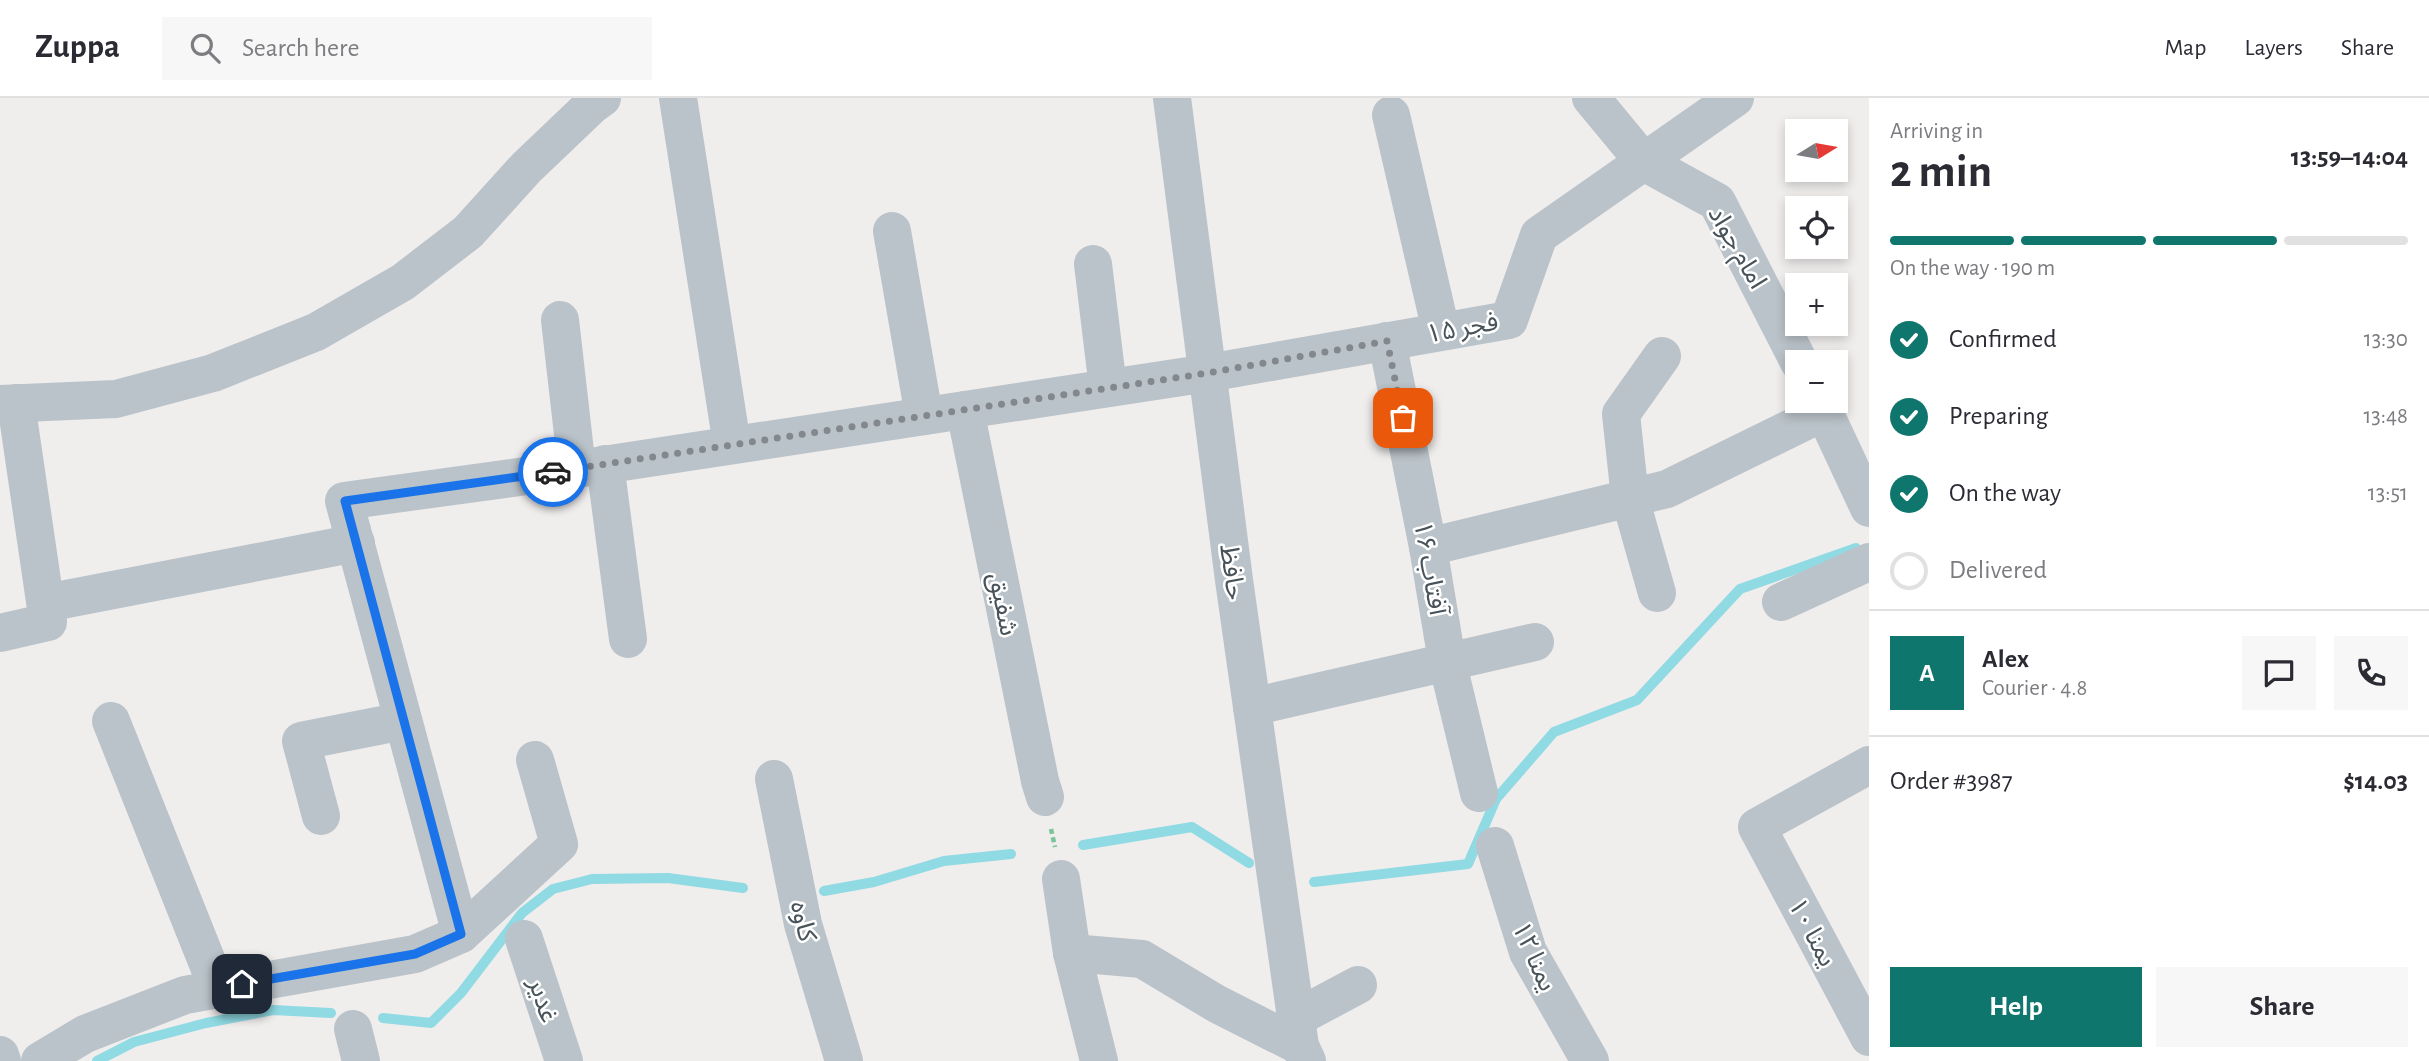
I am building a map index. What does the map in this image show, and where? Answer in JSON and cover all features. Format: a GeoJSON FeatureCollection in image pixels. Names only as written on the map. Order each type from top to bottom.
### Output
{"type":"FeatureCollection","features":[{"type":"Feature","properties":{"kind":"street"},"geometry":{"type":"LineString","coordinates":[[0,633],[48,622],[8,404],[116,399],[213,373],[316,332],[404,282],[468,232],[526,168],[602,98]]}},
{"type":"Feature","properties":{"kind":"street"},"geometry":{"type":"LineString","coordinates":[[678,98],[732,445]]}},
{"type":"Feature","properties":{"kind":"street","name":"حافظ"},"geometry":{"type":"LineString","coordinates":[[1172,98],[1252,707],[1301,1042]]}},
{"type":"Feature","properties":{"kind":"street","name":"امام جواد"},"geometry":{"type":"LineString","coordinates":[[1591,98],[1644,162],[1717,202],[1793,350]]}},
{"type":"Feature","properties":{"kind":"street","name":"فجر ۱۵"},"geometry":{"type":"LineString","coordinates":[[356,543],[345,501],[1208,373],[1509,320],[1539,236],[1731,99]]}},
{"type":"Feature","properties":{"kind":"street"},"geometry":{"type":"LineString","coordinates":[[1391,115],[1441,331]]}},
{"type":"Feature","properties":{"kind":"street"},"geometry":{"type":"LineString","coordinates":[[892,231],[923,416]]}},
{"type":"Feature","properties":{"kind":"street"},"geometry":{"type":"LineString","coordinates":[[1093,264],[1108,388]]}},
{"type":"Feature","properties":{"kind":"street"},"geometry":{"type":"LineString","coordinates":[[560,320],[628,639]]}},
{"type":"Feature","properties":{"kind":"street","name":"آفتاب ۱۶"},"geometry":{"type":"LineString","coordinates":[[1387,341],[1428,547],[1447,661],[1479,793]]}},
{"type":"Feature","properties":{"kind":"street"},"geometry":{"type":"LineString","coordinates":[[1657,593],[1630,498],[1621,414],[1662,356]]}},
{"type":"Feature","properties":{"kind":"street","name":"شفیق"},"geometry":{"type":"LineString","coordinates":[[965,410],[1045,797]]}},
{"type":"Feature","properties":{"kind":"street"},"geometry":{"type":"LineString","coordinates":[[1428,547],[1667,489],[1810,413]]}},
{"type":"Feature","properties":{"kind":"street"},"geometry":{"type":"LineString","coordinates":[[1824,413],[1869,508]]}},
{"type":"Feature","properties":{"kind":"street"},"geometry":{"type":"LineString","coordinates":[[46,603],[356,543],[461,934]]}},
{"type":"Feature","properties":{"kind":"street"},"geometry":{"type":"LineString","coordinates":[[1781,602],[1869,562]]}},
{"type":"Feature","properties":{"kind":"street"},"geometry":{"type":"LineString","coordinates":[[1252,707],[1535,642]]}},
{"type":"Feature","properties":{"kind":"street"},"geometry":{"type":"LineString","coordinates":[[111,721],[218,989]]}},
{"type":"Feature","properties":{"kind":"street"},"geometry":{"type":"LineString","coordinates":[[321,816],[301,741],[403,721]]}},
{"type":"Feature","properties":{"kind":"street"},"geometry":{"type":"LineString","coordinates":[[40,1061],[85,1034],[185,995],[415,954],[461,934],[559,844],[536,760]]}},
{"type":"Feature","properties":{"kind":"street","name":"یمنا ۱۰"},"geometry":{"type":"LineString","coordinates":[[1869,765],[1757,827],[1869,1037]]}},
{"type":"Feature","properties":{"kind":"street","name":"کاوه"},"geometry":{"type":"LineString","coordinates":[[774,779],[803,924],[844,1061]]}},
{"type":"Feature","properties":{"kind":"street","name":"یمنا ۱۲"},"geometry":{"type":"LineString","coordinates":[[1495,846],[1528,952],[1590,1061]]}},
{"type":"Feature","properties":{"kind":"street"},"geometry":{"type":"LineString","coordinates":[[1061,879],[1072,953],[1099,1061]]}},
{"type":"Feature","properties":{"kind":"street","name":"غدیر"},"geometry":{"type":"LineString","coordinates":[[524,939],[564,1061]]}},
{"type":"Feature","properties":{"kind":"street"},"geometry":{"type":"LineString","coordinates":[[1072,953],[1142,959],[1217,1004],[1301,1042],[1358,985]]}},
{"type":"Feature","properties":{"kind":"street"},"geometry":{"type":"LineString","coordinates":[[0,1055],[2,1061]]}},
{"type":"Feature","properties":{"kind":"path"},"geometry":{"type":"LineString","coordinates":[[1045,797],[1061,879]]}},
{"type":"Feature","properties":{"kind":"waterway"},"geometry":{"type":"LineString","coordinates":[[1314,882],[1468,864],[1496,799],[1554,732],[1637,700],[1740,589],[1856,548]]}},
{"type":"Feature","properties":{"kind":"waterway"},"geometry":{"type":"LineString","coordinates":[[1083,845],[1192,827],[1249,863]]}},
{"type":"Feature","properties":{"kind":"waterway"},"geometry":{"type":"LineString","coordinates":[[824,891],[874,882],[944,861],[1011,854]]}},
{"type":"Feature","properties":{"kind":"waterway"},"geometry":{"type":"LineString","coordinates":[[383,1018],[431,1023],[461,993],[522,913],[553,889],[592,879],[668,878],[743,888]]}},
{"type":"Feature","properties":{"kind":"waterway"},"geometry":{"type":"LineString","coordinates":[[97,1061],[134,1042],[206,1023],[273,1010],[331,1013]]}},
{"type":"Feature","properties":{"kind":"way so far"},"geometry":{"type":"LineString","coordinates":[[553,472],[1208,373],[1387,341],[1403,418]]}},
{"type":"Feature","properties":{"kind":"route"},"geometry":{"type":"LineString","coordinates":[[242,984],[415,954],[461,934],[345,501],[553,472]]}}]}
